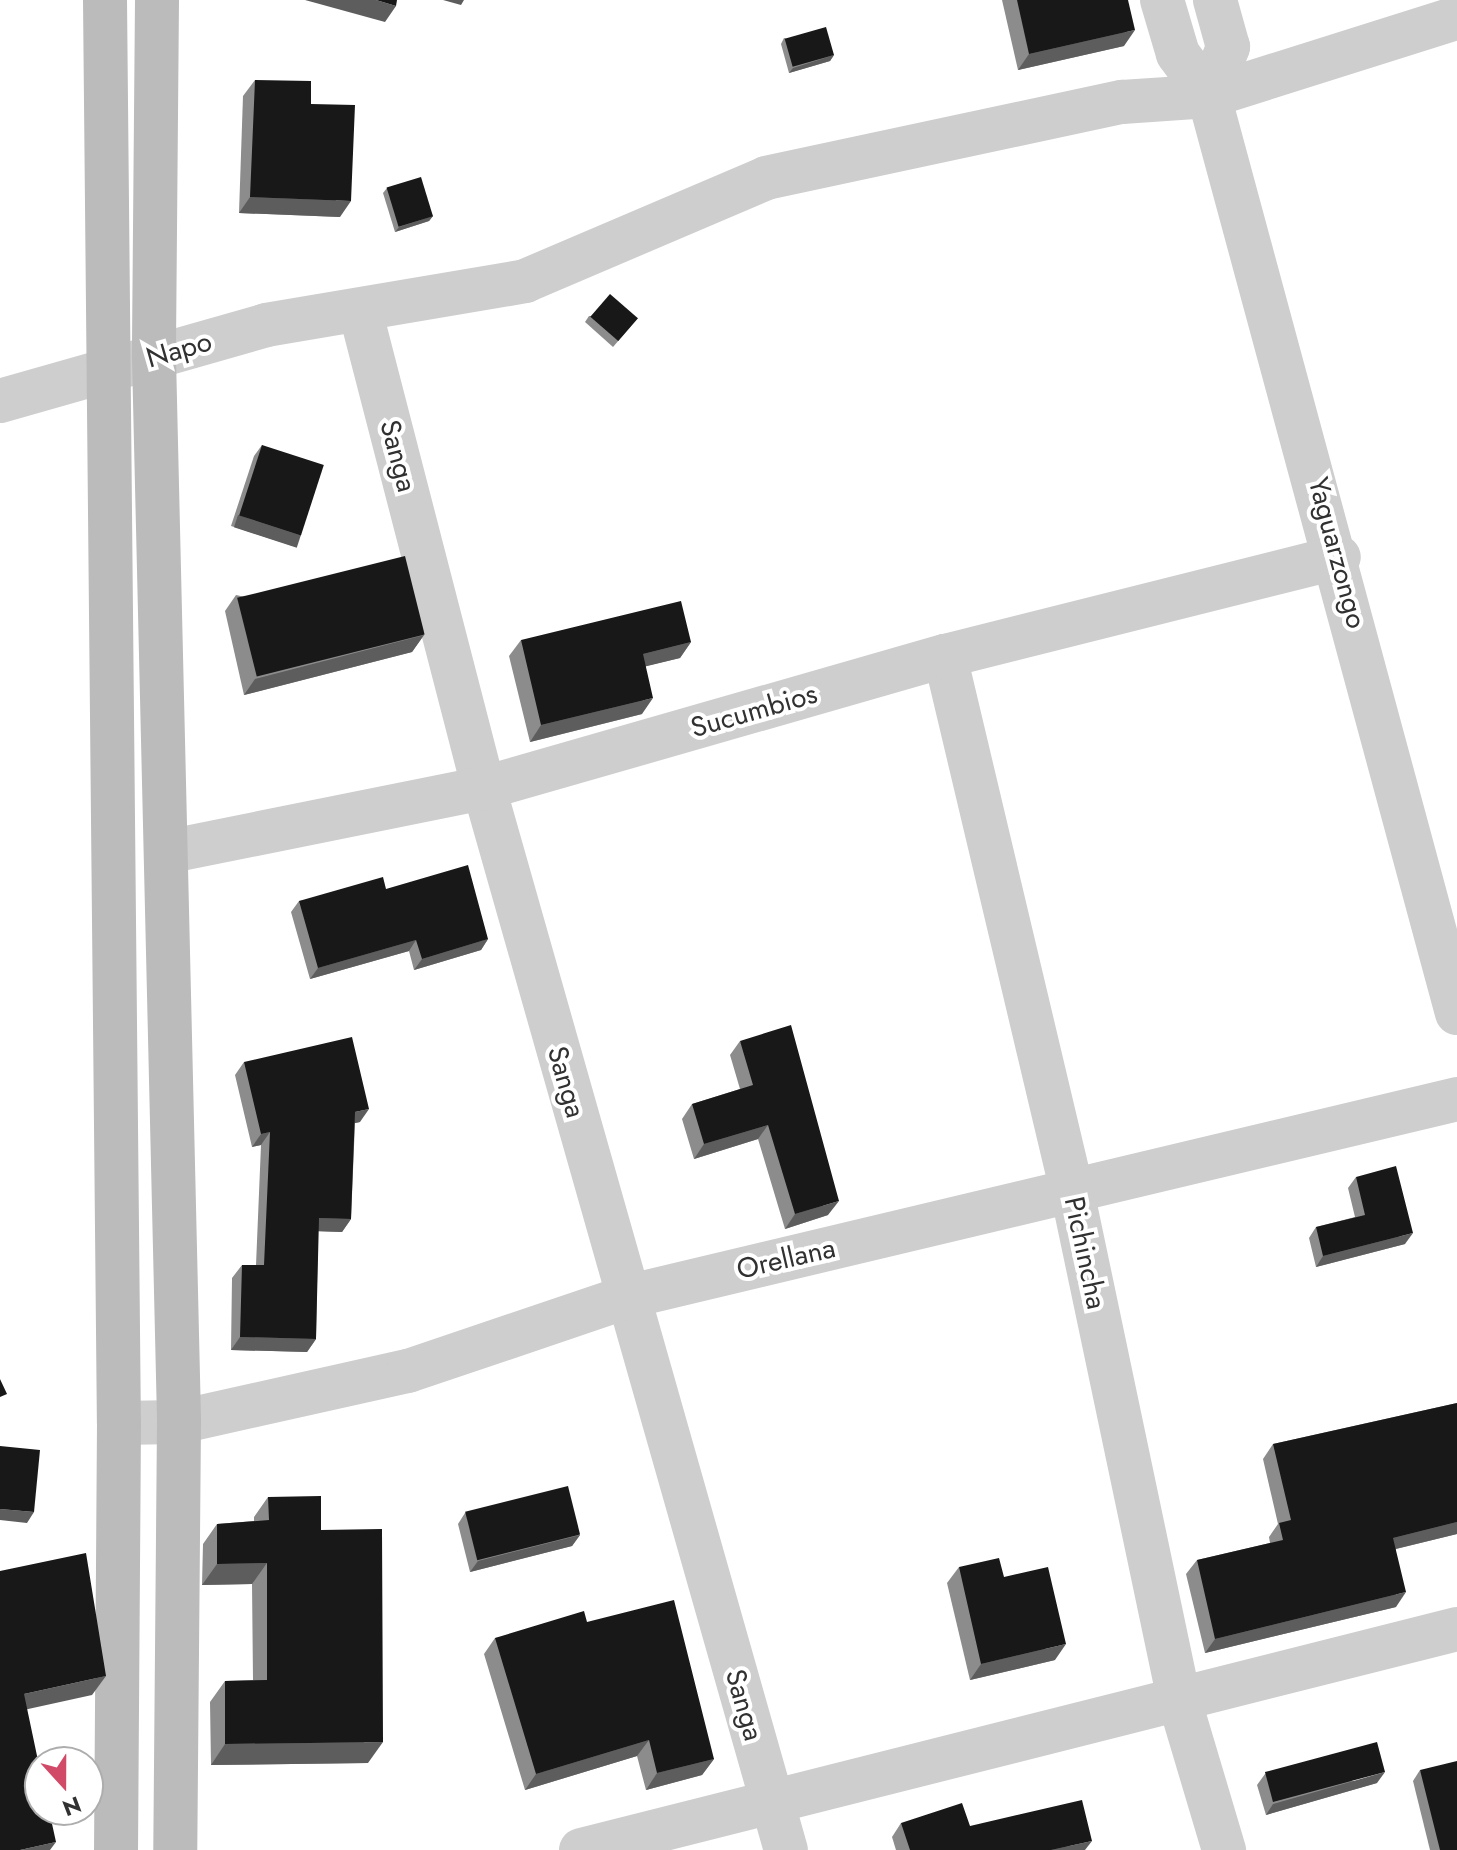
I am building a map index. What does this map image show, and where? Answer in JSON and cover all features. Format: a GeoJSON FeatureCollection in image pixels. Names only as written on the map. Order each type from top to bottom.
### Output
{"type":"FeatureCollection","features":[{"type":"Feature","properties":{"kind":"main road"},"geometry":{"type":"LineString","coordinates":[[105,0],[119,1423],[116,1850]]}},
{"type":"Feature","properties":{"kind":"main road"},"geometry":{"type":"LineString","coordinates":[[157,0],[154,358],[179,1422],[175,1850]]}},
{"type":"Feature","properties":{"kind":"street","name":"Yaguarzongo"},"geometry":{"type":"LineString","coordinates":[[1162,0],[1178,54],[1209,96],[1339,557],[1457,1013]]}},
{"type":"Feature","properties":{"kind":"street"},"geometry":{"type":"LineString","coordinates":[[1209,96],[1228,47],[1215,0]]}},
{"type":"Feature","properties":{"kind":"street","name":"Napo"},"geometry":{"type":"LineString","coordinates":[[0,401],[266,325],[525,281],[766,178],[1122,102],[1209,96],[1457,18]]}},
{"type":"Feature","properties":{"kind":"street","name":"Sanga"},"geometry":{"type":"LineString","coordinates":[[360,310],[484,788],[626,1297],[786,1850]]}},
{"type":"Feature","properties":{"kind":"street","name":"Sucumbios"},"geometry":{"type":"LineString","coordinates":[[166,852],[484,788],[945,656],[1339,557]]}},
{"type":"Feature","properties":{"kind":"street","name":"Pichincha"},"geometry":{"type":"LineString","coordinates":[[945,656],[1072,1191],[1179,1699],[1224,1850]]}},
{"type":"Feature","properties":{"kind":"street","name":"Orellana"},"geometry":{"type":"LineString","coordinates":[[119,1423],[179,1422],[408,1371],[626,1297],[1457,1099]]}},
{"type":"Feature","properties":{"kind":"street"},"geometry":{"type":"LineString","coordinates":[[581,1850],[1457,1629]]}},
{"type":"Feature","properties":{"kind":"building"},"geometry":{"type":"Polygon","coordinates":[[[376,0],[397,0],[396,6],[376,0]]]}},
{"type":"Feature","properties":{"kind":"building"},"geometry":{"type":"Polygon","coordinates":[[[1017,0],[1128,0],[1135,30],[1029,54],[1017,0]]]}},
{"type":"Feature","properties":{"kind":"building"},"geometry":{"type":"Polygon","coordinates":[[[826,27],[834,55],[793,67],[785,39],[826,27]]]}},
{"type":"Feature","properties":{"kind":"building"},"geometry":{"type":"Polygon","coordinates":[[[255,80],[311,81],[311,104],[355,105],[351,201],[250,197],[255,80]]]}},
{"type":"Feature","properties":{"kind":"building"},"geometry":{"type":"Polygon","coordinates":[[[421,177],[433,216],[399,227],[387,188],[421,177]]]}},
{"type":"Feature","properties":{"kind":"building"},"geometry":{"type":"Polygon","coordinates":[[[610,294],[638,318],[618,341],[590,317],[610,294]]]}},
{"type":"Feature","properties":{"kind":"building"},"geometry":{"type":"Polygon","coordinates":[[[262,445],[324,465],[301,535],[239,515],[262,445]]]}},
{"type":"Feature","properties":{"kind":"building"},"geometry":{"type":"Polygon","coordinates":[[[405,556],[425,635],[257,676],[237,598],[405,556]]]}},
{"type":"Feature","properties":{"kind":"building"},"geometry":{"type":"Polygon","coordinates":[[[681,601],[691,642],[643,654],[653,698],[541,725],[521,640],[681,601]]]}},
{"type":"Feature","properties":{"kind":"building"},"geometry":{"type":"Polygon","coordinates":[[[468,865],[488,939],[422,959],[416,940],[318,968],[299,901],[383,877],[386,889],[468,865]]]}},
{"type":"Feature","properties":{"kind":"building"},"geometry":{"type":"Polygon","coordinates":[[[791,1025],[839,1201],[795,1214],[768,1125],[704,1144],[692,1104],[753,1085],[740,1041],[791,1025]]]}},
{"type":"Feature","properties":{"kind":"building"},"geometry":{"type":"Polygon","coordinates":[[[352,1037],[369,1109],[355,1112],[351,1219],[319,1218],[316,1339],[240,1337],[242,1265],[264,1265],[270,1132],[261,1134],[244,1062],[352,1037]]]}},
{"type":"Feature","properties":{"kind":"building"},"geometry":{"type":"Polygon","coordinates":[[[1396,1166],[1413,1233],[1323,1256],[1316,1227],[1365,1215],[1356,1177],[1396,1166]]]}},
{"type":"Feature","properties":{"kind":"building"},"geometry":{"type":"Polygon","coordinates":[[[0,1379],[7,1394],[0,1397],[0,1379]]]}},
{"type":"Feature","properties":{"kind":"building"},"geometry":{"type":"Polygon","coordinates":[[[1457,1403],[1457,1522],[1393,1538],[1406,1592],[1215,1639],[1197,1560],[1283,1540],[1279,1523],[1291,1520],[1273,1444],[1457,1403]]]}},
{"type":"Feature","properties":{"kind":"building"},"geometry":{"type":"Polygon","coordinates":[[[0,1446],[40,1450],[34,1512],[0,1509],[0,1446]]]}},
{"type":"Feature","properties":{"kind":"building"},"geometry":{"type":"Polygon","coordinates":[[[568,1486],[580,1535],[477,1560],[465,1512],[568,1486]]]}},
{"type":"Feature","properties":{"kind":"building"},"geometry":{"type":"Polygon","coordinates":[[[321,1496],[321,1530],[382,1529],[383,1742],[225,1744],[225,1681],[267,1680],[267,1563],[217,1564],[217,1524],[269,1520],[268,1497],[321,1496]]]}},
{"type":"Feature","properties":{"kind":"building"},"geometry":{"type":"Polygon","coordinates":[[[86,1553],[106,1676],[24,1694],[35,1746],[24,1746],[24,1826],[52,1826],[56,1842],[20,1850],[0,1850],[0,1571],[86,1553]]]}},
{"type":"Feature","properties":{"kind":"building"},"geometry":{"type":"Polygon","coordinates":[[[999,1558],[1004,1577],[1048,1567],[1066,1644],[981,1664],[959,1567],[999,1558]]]}},
{"type":"Feature","properties":{"kind":"building"},"geometry":{"type":"Polygon","coordinates":[[[674,1600],[714,1759],[657,1773],[649,1740],[536,1774],[495,1638],[584,1611],[587,1622],[674,1600]]]}},
{"type":"Feature","properties":{"kind":"building"},"geometry":{"type":"Polygon","coordinates":[[[1377,1742],[1385,1772],[1273,1802],[1265,1772],[1377,1742]]]}},
{"type":"Feature","properties":{"kind":"building"},"geometry":{"type":"Polygon","coordinates":[[[1457,1761],[1457,1850],[1440,1850],[1420,1770],[1457,1761]]]}},
{"type":"Feature","properties":{"kind":"building"},"geometry":{"type":"Polygon","coordinates":[[[1082,1800],[1092,1841],[1051,1850],[910,1850],[901,1823],[962,1803],[970,1826],[1082,1800]]]}}]}
